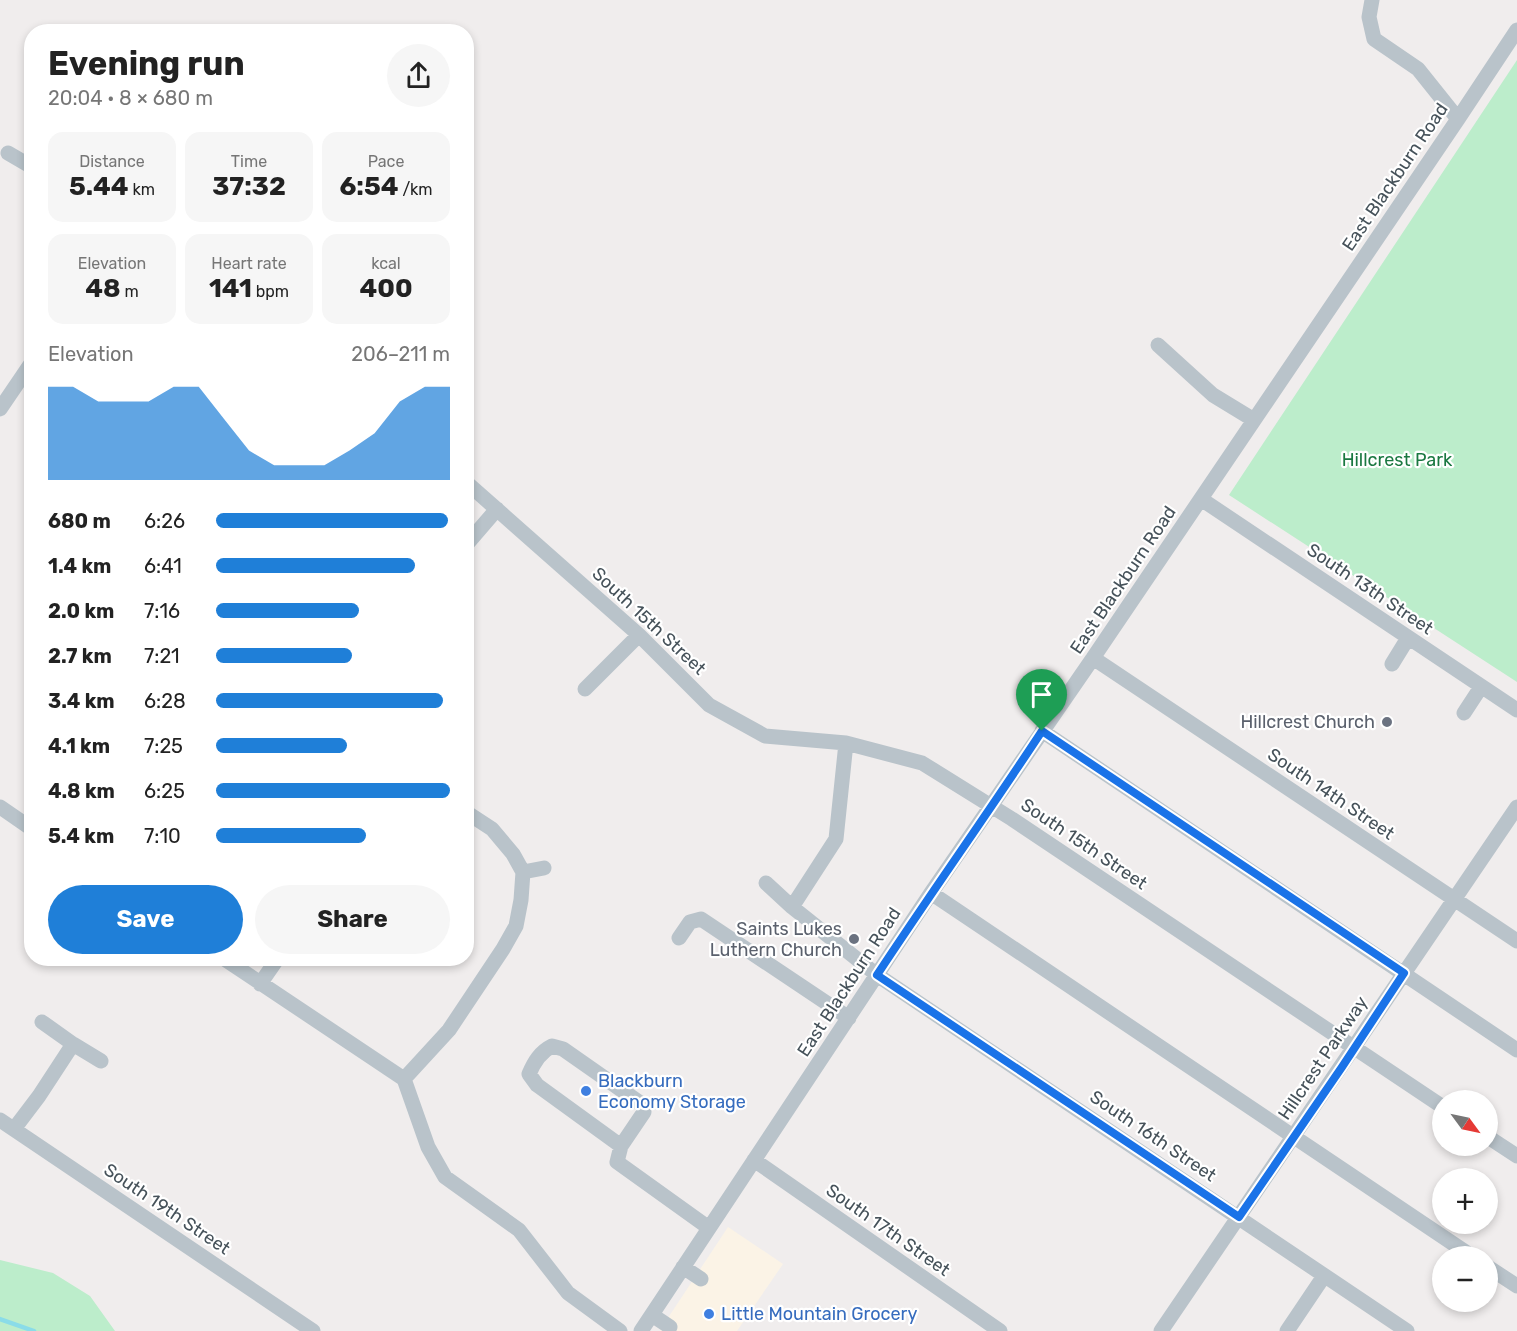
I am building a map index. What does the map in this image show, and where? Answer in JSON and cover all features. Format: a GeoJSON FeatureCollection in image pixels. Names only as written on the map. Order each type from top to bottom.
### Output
{"type":"FeatureCollection","features":[{"type":"Feature","properties":{"kind":"street"},"geometry":{"type":"LineString","coordinates":[[1372,0],[1369,17],[1374,39],[1419,69],[1458,119]]}},
{"type":"Feature","properties":{"kind":"street","name":"East Blackburn Road"},"geometry":{"type":"LineString","coordinates":[[641,1331],[931,893],[992,807],[1517,30]]}},
{"type":"Feature","properties":{"kind":"street"},"geometry":{"type":"LineString","coordinates":[[8,153],[24,162]]}},
{"type":"Feature","properties":{"kind":"street"},"geometry":{"type":"LineString","coordinates":[[1158,345],[1213,394],[1254,420]]}},
{"type":"Feature","properties":{"kind":"street"},"geometry":{"type":"LineString","coordinates":[[0,409],[24,381]]}},
{"type":"Feature","properties":{"kind":"street","name":"South 15th Street"},"geometry":{"type":"LineString","coordinates":[[474,489],[639,635],[709,705],[765,736],[846,743],[922,763],[992,807],[1432,1100]]}},
{"type":"Feature","properties":{"kind":"street","name":"South 13th Street"},"geometry":{"type":"LineString","coordinates":[[1201,498],[1517,710]]}},
{"type":"Feature","properties":{"kind":"street"},"geometry":{"type":"LineString","coordinates":[[474,536],[497,509]]}},
{"type":"Feature","properties":{"kind":"street"},"geometry":{"type":"LineString","coordinates":[[585,689],[639,635]]}},
{"type":"Feature","properties":{"kind":"street"},"geometry":{"type":"LineString","coordinates":[[1392,664],[1408,638]]}},
{"type":"Feature","properties":{"kind":"street","name":"South 14th Street"},"geometry":{"type":"LineString","coordinates":[[1093,658],[1517,941]]}},
{"type":"Feature","properties":{"kind":"street"},"geometry":{"type":"LineString","coordinates":[[1464,713],[1481,687]]}},
{"type":"Feature","properties":{"kind":"street"},"geometry":{"type":"LineString","coordinates":[[1042,731],[1517,1050]]}},
{"type":"Feature","properties":{"kind":"street"},"geometry":{"type":"LineString","coordinates":[[792,907],[836,839],[846,743]]}},
{"type":"Feature","properties":{"kind":"street"},"geometry":{"type":"LineString","coordinates":[[0,807],[24,824]]}},
{"type":"Feature","properties":{"kind":"street","name":"Hillcrest Parkway"},"geometry":{"type":"LineString","coordinates":[[1161,1331],[1454,899],[1515,816]]}},
{"type":"Feature","properties":{"kind":"street"},"geometry":{"type":"LineString","coordinates":[[404,1079],[449,1030],[516,926],[523,872],[513,854],[492,829],[474,817]]}},
{"type":"Feature","properties":{"kind":"street"},"geometry":{"type":"LineString","coordinates":[[523,872],[544,868]]}},
{"type":"Feature","properties":{"kind":"street","name":"South 16th Street"},"geometry":{"type":"LineString","coordinates":[[766,884],[877,975],[1407,1331]]}},
{"type":"Feature","properties":{"kind":"street"},"geometry":{"type":"LineString","coordinates":[[931,893],[1457,1246]]}},
{"type":"Feature","properties":{"kind":"street"},"geometry":{"type":"LineString","coordinates":[[679,938],[690,922],[700,919],[849,1018]]}},
{"type":"Feature","properties":{"kind":"street"},"geometry":{"type":"LineString","coordinates":[[234,966],[404,1079],[428,1147],[445,1177],[519,1230],[568,1293],[620,1331]]}},
{"type":"Feature","properties":{"kind":"street"},"geometry":{"type":"LineString","coordinates":[[260,984],[272,966]]}},
{"type":"Feature","properties":{"kind":"street"},"geometry":{"type":"LineString","coordinates":[[42,1022],[101,1061]]}},
{"type":"Feature","properties":{"kind":"street"},"geometry":{"type":"LineString","coordinates":[[14,1129],[74,1044]]}},
{"type":"Feature","properties":{"kind":"street"},"geometry":{"type":"LineString","coordinates":[[621,1146],[537,1085],[529,1074],[543,1050],[552,1046],[563,1049],[643,1105],[644,1112],[621,1146],[617,1162],[709,1228]]}},
{"type":"Feature","properties":{"kind":"street","name":"South 19th Street"},"geometry":{"type":"LineString","coordinates":[[0,1120],[313,1331]]}},
{"type":"Feature","properties":{"kind":"street"},"geometry":{"type":"LineString","coordinates":[[1498,1144],[1517,1156]]}},
{"type":"Feature","properties":{"kind":"street","name":"South 17th Street"},"geometry":{"type":"LineString","coordinates":[[754,1160],[1000,1331]]}},
{"type":"Feature","properties":{"kind":"street"},"geometry":{"type":"LineString","coordinates":[[683,1267],[701,1279]]}},
{"type":"Feature","properties":{"kind":"street"},"geometry":{"type":"LineString","coordinates":[[1498,1274],[1517,1286]]}},
{"type":"Feature","properties":{"kind":"street"},"geometry":{"type":"LineString","coordinates":[[1287,1331],[1324,1276]]}},
{"type":"Feature","properties":{"kind":"street"},"geometry":{"type":"LineString","coordinates":[[652,1316],[670,1327]]}},
{"type":"Feature","properties":{"kind":"shaded area"},"geometry":{"type":"Polygon","coordinates":[[[728,1227],[783,1264],[737,1331],[661,1331],[660,1330],[728,1227]]]}},
{"type":"Feature","properties":{"kind":"green space","name":"Hillcrest Park"},"geometry":{"type":"Polygon","coordinates":[[[1517,60],[1517,682],[1229,495],[1517,60]]]}},
{"type":"Feature","properties":{"kind":"green space"},"geometry":{"type":"Polygon","coordinates":[[[0,1260],[53,1273],[90,1296],[115,1331],[0,1331],[0,1260]]]}},
{"type":"Feature","properties":{"kind":"waterway"},"geometry":{"type":"LineString","coordinates":[[0,1319],[34,1331]]}},
{"type":"Feature","properties":{"kind":"place","name":"Hillcrest Church"},"geometry":{"type":"Point","coordinates":[1387,722]}},
{"type":"Feature","properties":{"kind":"place","name":"Saints Lukes Luthern Church"},"geometry":{"type":"Point","coordinates":[854,939]}},
{"type":"Feature","properties":{"kind":"place","name":"Blackburn Economy Storage"},"geometry":{"type":"Point","coordinates":[586,1091]}},
{"type":"Feature","properties":{"kind":"place","name":"Little Mountain Grocery"},"geometry":{"type":"Point","coordinates":[709,1314]}},
{"type":"Feature","properties":{"kind":"route"},"geometry":{"type":"LineString","coordinates":[[1042,731],[1404,973],[1239,1217],[877,975],[1042,731]]}}]}
